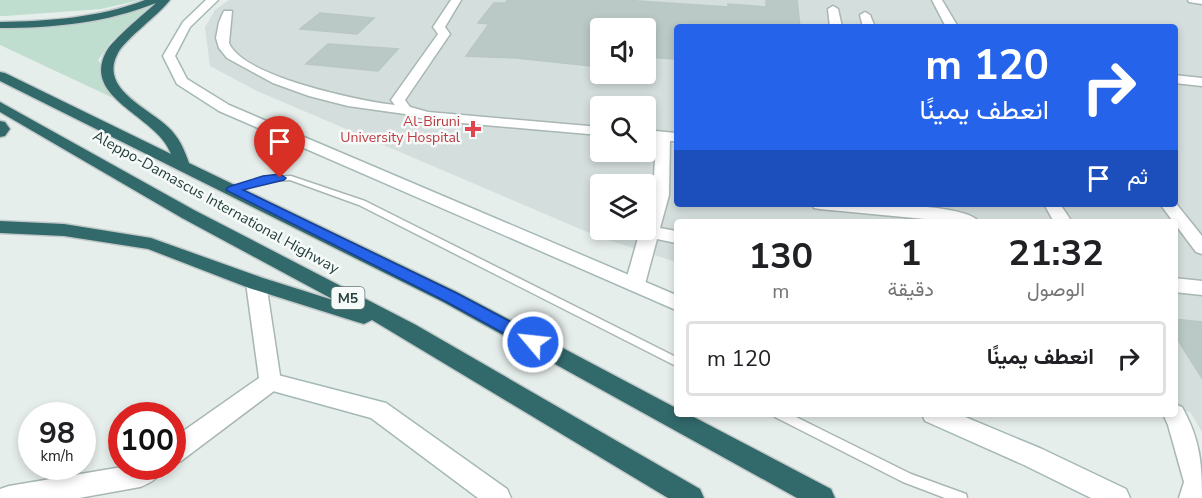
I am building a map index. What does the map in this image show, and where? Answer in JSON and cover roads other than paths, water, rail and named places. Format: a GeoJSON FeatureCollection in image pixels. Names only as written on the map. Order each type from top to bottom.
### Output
{"type":"FeatureCollection","features":[{"type":"Feature","properties":{"kind":"highway"},"geometry":{"type":"LineString","coordinates":[[0,25],[42,24],[80,19],[154,0]]}},
{"type":"Feature","properties":{"kind":"highway"},"geometry":{"type":"LineString","coordinates":[[165,0],[112,52],[106,70],[107,77],[115,91],[172,139],[183,166]]}},
{"type":"Feature","properties":{"kind":"highway","name":"Aleppo-Damascus International Highway"},"geometry":{"type":"LineString","coordinates":[[0,76],[450,297],[822,498]]}},
{"type":"Feature","properties":{"kind":"highway","name":"Aleppo-Damascus International Highway"},"geometry":{"type":"LineString","coordinates":[[0,106],[188,214],[409,331],[691,498]]}},
{"type":"Feature","properties":{"kind":"highway"},"geometry":{"type":"LineString","coordinates":[[0,125],[3,129],[0,133]]}},
{"type":"Feature","properties":{"kind":"highway"},"geometry":{"type":"LineString","coordinates":[[0,227],[64,230],[151,244],[256,283],[409,331]]}},
{"type":"Feature","properties":{"kind":"street"},"geometry":{"type":"LineString","coordinates":[[213,0],[194,14],[177,34],[169,56],[182,81],[235,113],[674,302]]}},
{"type":"Feature","properties":{"kind":"street"},"geometry":{"type":"LineString","coordinates":[[405,110],[398,100],[444,34],[439,27],[456,0]]}},
{"type":"Feature","properties":{"kind":"street"},"geometry":{"type":"LineString","coordinates":[[937,0],[950,24]]}},
{"type":"Feature","properties":{"kind":"street"},"geometry":{"type":"LineString","coordinates":[[1193,0],[1202,1]]}},
{"type":"Feature","properties":{"kind":"street"},"geometry":{"type":"LineString","coordinates":[[833,9],[836,24]]}},
{"type":"Feature","properties":{"kind":"street"},"geometry":{"type":"LineString","coordinates":[[228,13],[223,23],[222,36],[227,51],[243,63],[293,88],[356,106],[405,110],[428,116],[590,130]]}},
{"type":"Feature","properties":{"kind":"street"},"geometry":{"type":"LineString","coordinates":[[865,15],[868,24]]}},
{"type":"Feature","properties":{"kind":"street"},"geometry":{"type":"LineString","coordinates":[[1178,79],[1202,82]]}},
{"type":"Feature","properties":{"kind":"street"},"geometry":{"type":"LineString","coordinates":[[656,217],[669,190],[670,137]]}},
{"type":"Feature","properties":{"kind":"street"},"geometry":{"type":"LineString","coordinates":[[854,207],[957,216],[964,219]]}},
{"type":"Feature","properties":{"kind":"street"},"geometry":{"type":"LineString","coordinates":[[1170,207],[1202,248]]}},
{"type":"Feature","properties":{"kind":"street"},"geometry":{"type":"LineString","coordinates":[[656,233],[674,237]]}},
{"type":"Feature","properties":{"kind":"street"},"geometry":{"type":"LineString","coordinates":[[635,284],[647,240]]}},
{"type":"Feature","properties":{"kind":"street"},"geometry":{"type":"LineString","coordinates":[[256,283],[270,382]]}},
{"type":"Feature","properties":{"kind":"street"},"geometry":{"type":"LineString","coordinates":[[1178,285],[1202,288]]}},
{"type":"Feature","properties":{"kind":"street"},"geometry":{"type":"LineString","coordinates":[[186,443],[270,382]]}},
{"type":"Feature","properties":{"kind":"street"},"geometry":{"type":"LineString","coordinates":[[270,382],[378,410],[498,498]]}},
{"type":"Feature","properties":{"kind":"street"},"geometry":{"type":"LineString","coordinates":[[940,417],[1033,457],[1117,498]]}},
{"type":"Feature","properties":{"kind":"street"},"geometry":{"type":"LineString","coordinates":[[1175,417],[1197,482],[1192,498]]}},
{"type":"Feature","properties":{"kind":"street"},"geometry":{"type":"LineString","coordinates":[[9,498],[116,480]]}},
{"type":"Feature","properties":{"kind":"lane"},"geometry":{"type":"LineString","coordinates":[[232,190],[268,179],[291,178],[362,203],[674,361]]}},
{"type":"Feature","properties":{"kind":"lane"},"geometry":{"type":"LineString","coordinates":[[785,417],[907,478],[961,498]]}},
{"type":"Feature","properties":{"kind":"place","name":"Al-Biruni University Hospital"},"geometry":{"type":"Point","coordinates":[473,129]}}]}
